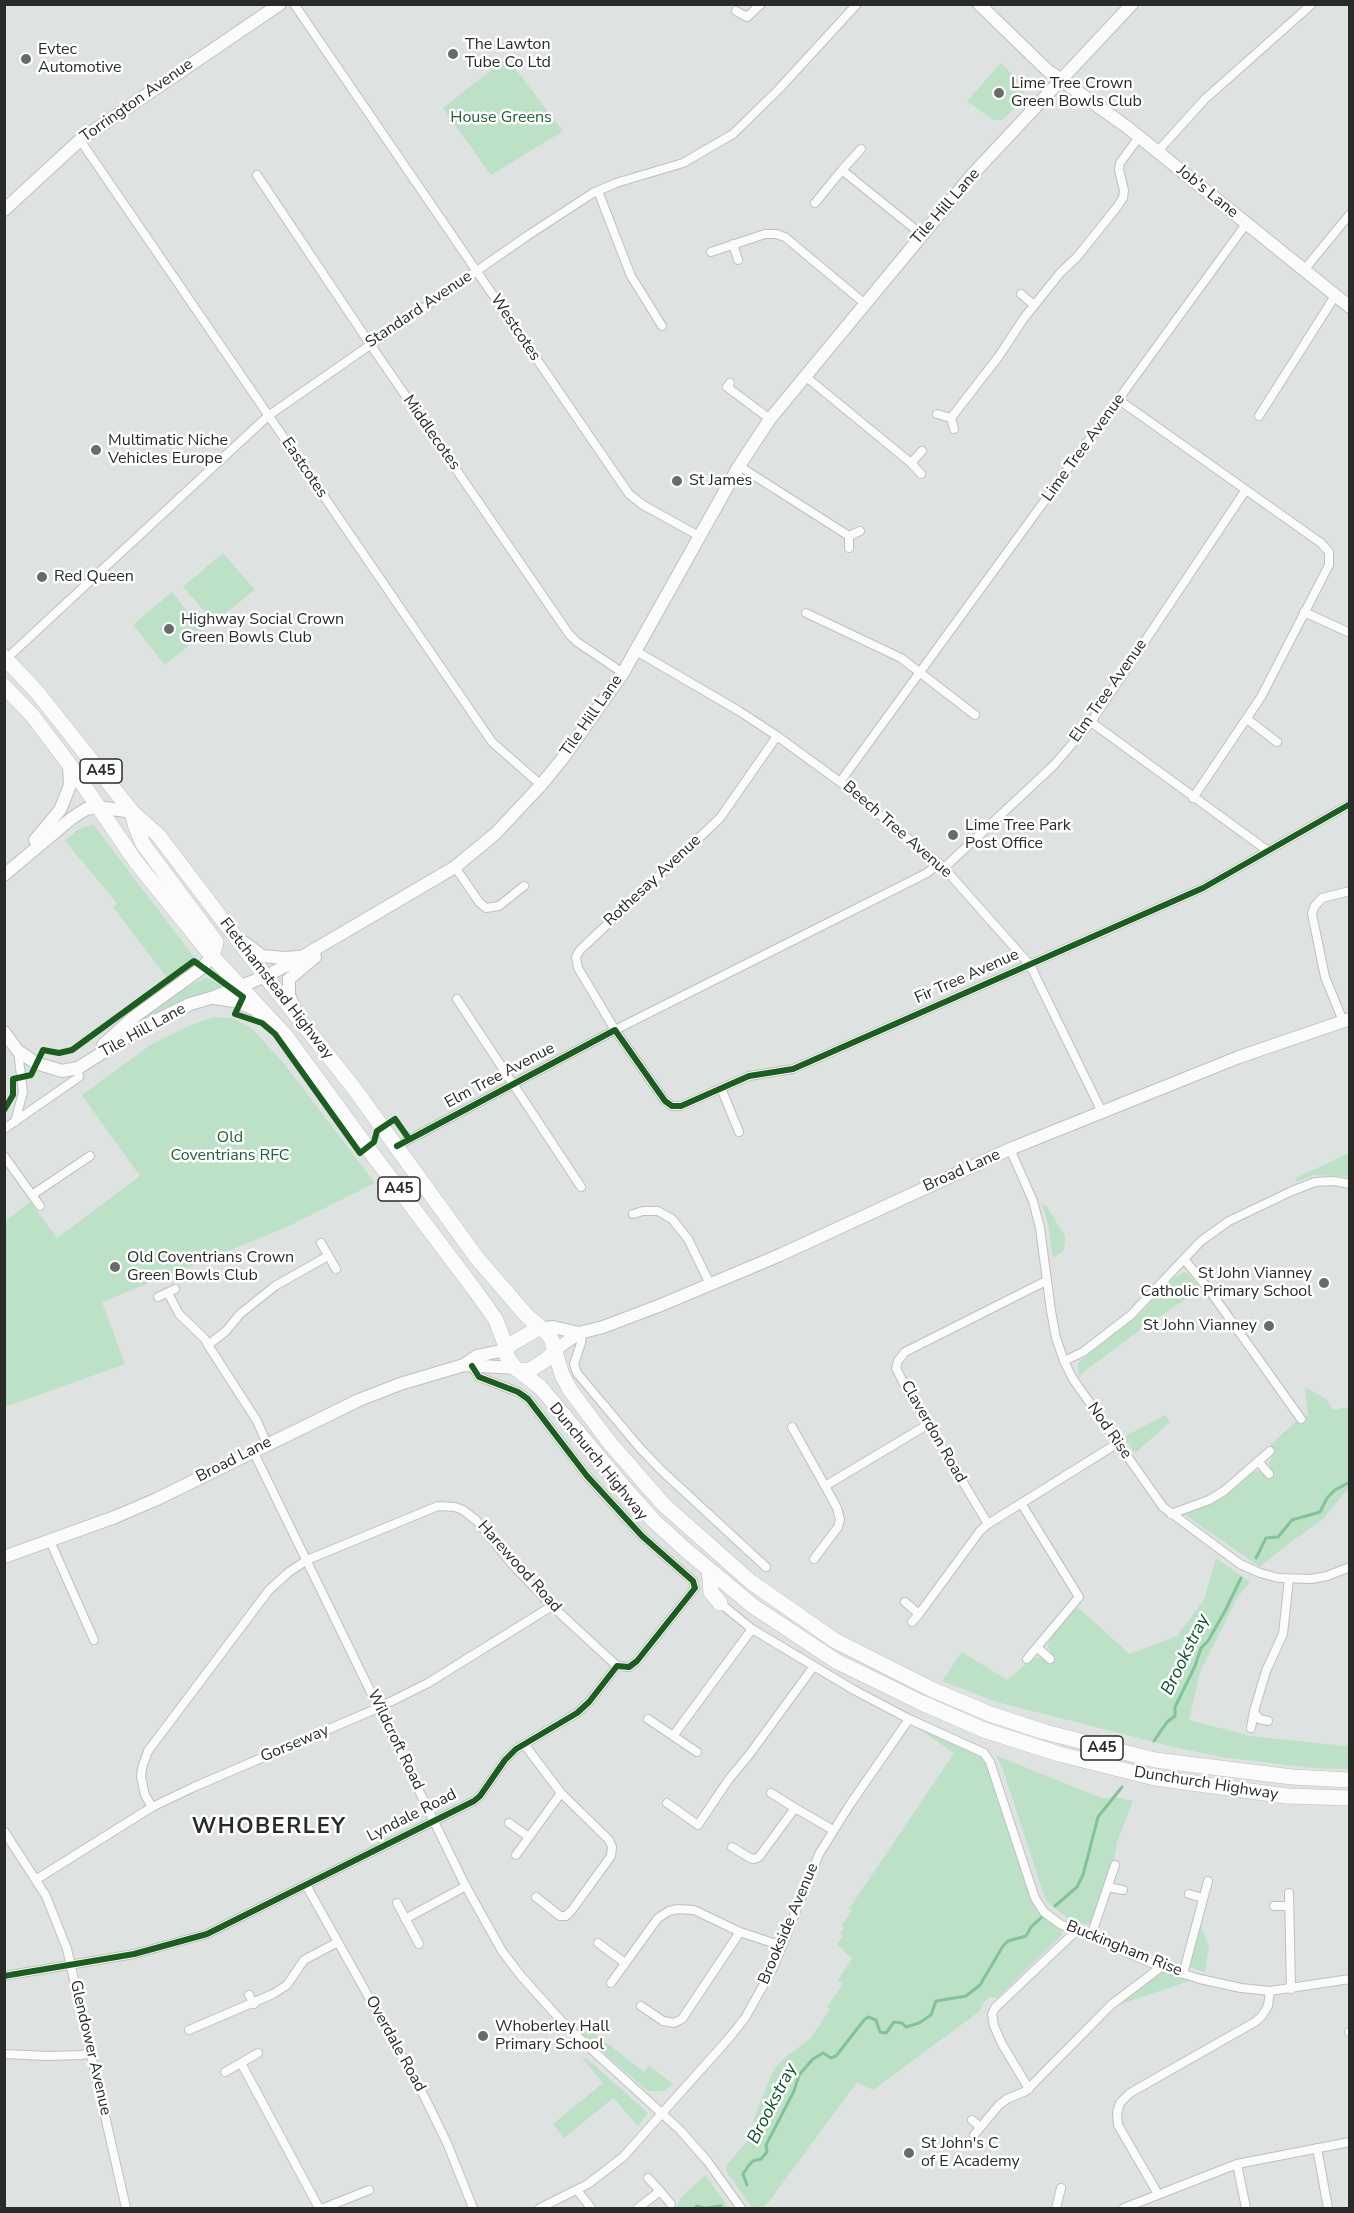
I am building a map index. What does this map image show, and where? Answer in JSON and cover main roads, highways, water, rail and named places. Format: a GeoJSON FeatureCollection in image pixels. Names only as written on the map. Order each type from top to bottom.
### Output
{"type":"FeatureCollection","features":[{"type":"Feature","properties":{"kind":"highway","name":"Fletchamstead Highway"},"geometry":{"type":"LineString","coordinates":[[5,658],[37,692],[132,812],[158,836],[397,1146],[477,1258],[540,1328]]}},
{"type":"Feature","properties":{"kind":"highway","name":"Fletchamstead Highway"},"geometry":{"type":"LineString","coordinates":[[4,686],[32,715],[69,764],[136,862],[212,956],[285,1035],[496,1320],[507,1357],[515,1368]]}},
{"type":"Feature","properties":{"kind":"highway"},"geometry":{"type":"LineString","coordinates":[[132,812],[143,844],[216,942],[212,956]]}},
{"type":"Feature","properties":{"kind":"highway"},"geometry":{"type":"LineString","coordinates":[[506,1348],[540,1328]]}},
{"type":"Feature","properties":{"kind":"highway","name":"Dunchurch Highway"},"geometry":{"type":"LineString","coordinates":[[540,1328],[550,1338],[562,1376],[570,1390],[609,1443],[664,1505],[751,1582],[834,1640],[931,1689],[990,1714],[1045,1732],[1155,1760],[1292,1777],[1350,1780]]}},
{"type":"Feature","properties":{"kind":"highway"},"geometry":{"type":"LineString","coordinates":[[515,1368],[524,1371],[535,1368],[555,1351]]}},
{"type":"Feature","properties":{"kind":"highway","name":"Dunchurch Highway"},"geometry":{"type":"LineString","coordinates":[[515,1368],[541,1388],[654,1521],[753,1606],[836,1661],[984,1730],[1059,1755],[1155,1778],[1287,1796],[1350,1798]]}},
{"type":"Feature","properties":{"kind":"highway"},"geometry":{"type":"LineString","coordinates":[[709,1570],[711,1592],[720,1603]]}},
{"type":"Feature","properties":{"kind":"main road","name":"Torrington Avenue"},"geometry":{"type":"LineString","coordinates":[[4,210],[80,140],[280,4]]}},
{"type":"Feature","properties":{"kind":"main road","name":"Job's Lane"},"geometry":{"type":"LineString","coordinates":[[979,4],[1040,64],[1139,137],[1350,307]]}},
{"type":"Feature","properties":{"kind":"main road","name":"Tile Hill Lane"},"geometry":{"type":"LineString","coordinates":[[79,1073],[143,1027],[190,1004],[266,976],[303,956],[455,867],[495,834],[541,785],[582,733],[623,673],[739,466],[770,418],[971,176],[1132,4]]}},
{"type":"Feature","properties":{"kind":"main road"},"geometry":{"type":"LineString","coordinates":[[4,875],[60,810],[70,785],[69,764]]}},
{"type":"Feature","properties":{"kind":"main road"},"geometry":{"type":"LineString","coordinates":[[17,862],[86,809],[98,807],[132,812]]}},
{"type":"Feature","properties":{"kind":"main road"},"geometry":{"type":"LineString","coordinates":[[225,923],[252,950],[262,956],[284,958],[303,956]]}},
{"type":"Feature","properties":{"kind":"main road","name":"Tile Hill Lane"},"geometry":{"type":"LineString","coordinates":[[299,1019],[289,995],[289,979],[332,939]]}},
{"type":"Feature","properties":{"kind":"main road"},"geometry":{"type":"LineString","coordinates":[[4,1032],[18,1051],[36,1063],[48,1068],[79,1073],[134,1017],[202,968],[212,956]]}},
{"type":"Feature","properties":{"kind":"main road"},"geometry":{"type":"LineString","coordinates":[[211,998],[234,1001],[254,1009],[285,1035]]}},
{"type":"Feature","properties":{"kind":"main road","name":"Broad Lane"},"geometry":{"type":"LineString","coordinates":[[555,1351],[580,1333],[661,1305],[780,1255],[1010,1149],[1239,1057],[1346,1020]]}},
{"type":"Feature","properties":{"kind":"main road","name":"Broad Lane"},"geometry":{"type":"LineString","coordinates":[[540,1328],[553,1327],[580,1333]]}},
{"type":"Feature","properties":{"kind":"main road","name":"Broad Lane"},"geometry":{"type":"LineString","coordinates":[[468,1365],[477,1356],[506,1348]]}},
{"type":"Feature","properties":{"kind":"main road","name":"Broad Lane"},"geometry":{"type":"LineString","coordinates":[[4,1557],[147,1504],[359,1400],[400,1384],[468,1365],[515,1368]]}},
{"type":"Feature","properties":{"kind":"waterway","name":"Brookstray"},"geometry":{"type":"LineString","coordinates":[[1256,1558],[1266,1538],[1278,1537],[1292,1520],[1320,1512],[1327,1498],[1335,1490],[1350,1482]]}},
{"type":"Feature","properties":{"kind":"waterway","name":"Brookstray"},"geometry":{"type":"LineString","coordinates":[[1154,1741],[1167,1722],[1175,1716],[1175,1707],[1201,1648],[1208,1641],[1241,1578]]}},
{"type":"Feature","properties":{"kind":"waterway","name":"Brookstray"},"geometry":{"type":"LineString","coordinates":[[1055,1906],[1077,1887],[1083,1875],[1098,1817],[1122,1787]]}},
{"type":"Feature","properties":{"kind":"waterway","name":"Brookstray"},"geometry":{"type":"LineString","coordinates":[[747,2185],[743,2174],[753,2161],[761,2159],[767,2152],[766,2145],[794,2091],[799,2075],[813,2059],[823,2053],[831,2058],[836,2056],[868,2017],[876,2020],[880,2032],[886,2033],[894,2022],[902,2023],[906,2027],[919,2023],[931,2015],[936,2001],[966,1996],[980,1985],[1003,1946],[1008,1941],[1026,1936],[1031,1927],[1043,1916]]}},
{"type":"Feature","properties":{"kind":"waterway","name":"Brookstray"},"geometry":{"type":"LineString","coordinates":[[695,2208],[697,2206],[704,2208]]}},
{"type":"Feature","properties":{"kind":"waterway","name":"Brookstray"},"geometry":{"type":"LineString","coordinates":[[707,2208],[721,2206]]}},
{"type":"Feature","properties":{"kind":"place","name":"The Lawton Tube Co Ltd"},"geometry":{"type":"Point","coordinates":[453,54]}},
{"type":"Feature","properties":{"kind":"place","name":"Evtec Automotive"},"geometry":{"type":"Point","coordinates":[26,59]}},
{"type":"Feature","properties":{"kind":"place","name":"Lime Tree Crown Green Bowls Club"},"geometry":{"type":"Point","coordinates":[999,93]}},
{"type":"Feature","properties":{"kind":"place","name":"Multimatic Niche Vehicles Europe"},"geometry":{"type":"Point","coordinates":[96,450]}},
{"type":"Feature","properties":{"kind":"place","name":"St James"},"geometry":{"type":"Point","coordinates":[677,481]}},
{"type":"Feature","properties":{"kind":"place","name":"Red Queen"},"geometry":{"type":"Point","coordinates":[42,577]}},
{"type":"Feature","properties":{"kind":"place","name":"Highway Social Crown Green Bowls Club"},"geometry":{"type":"Point","coordinates":[169,629]}},
{"type":"Feature","properties":{"kind":"place","name":"Lime Tree Park Post Office"},"geometry":{"type":"Point","coordinates":[953,835]}},
{"type":"Feature","properties":{"kind":"place","name":"Old Coventrians Crown Green Bowls Club"},"geometry":{"type":"Point","coordinates":[115,1267]}},
{"type":"Feature","properties":{"kind":"place","name":"St John Vianney Catholic Primary School"},"geometry":{"type":"Point","coordinates":[1324,1283]}},
{"type":"Feature","properties":{"kind":"place","name":"St John Vianney"},"geometry":{"type":"Point","coordinates":[1269,1326]}},
{"type":"Feature","properties":{"kind":"place","name":"Whoberley Hall Primary School"},"geometry":{"type":"Point","coordinates":[483,2036]}},
{"type":"Feature","properties":{"kind":"place","name":"St John's C of E Academy"},"geometry":{"type":"Point","coordinates":[909,2153]}},
{"type":"Feature","properties":{"kind":"district","name":"WHOBERLEY"},"geometry":{"type":"Point","coordinates":[269,1828]}},
{"type":"Feature","properties":{"kind":"park label","name":"House Greens"},"geometry":{"type":"Point","coordinates":[501,118]}},
{"type":"Feature","properties":{"kind":"park label","name":"Old Coventrians RFC"},"geometry":{"type":"Point","coordinates":[230,1147]}}]}
